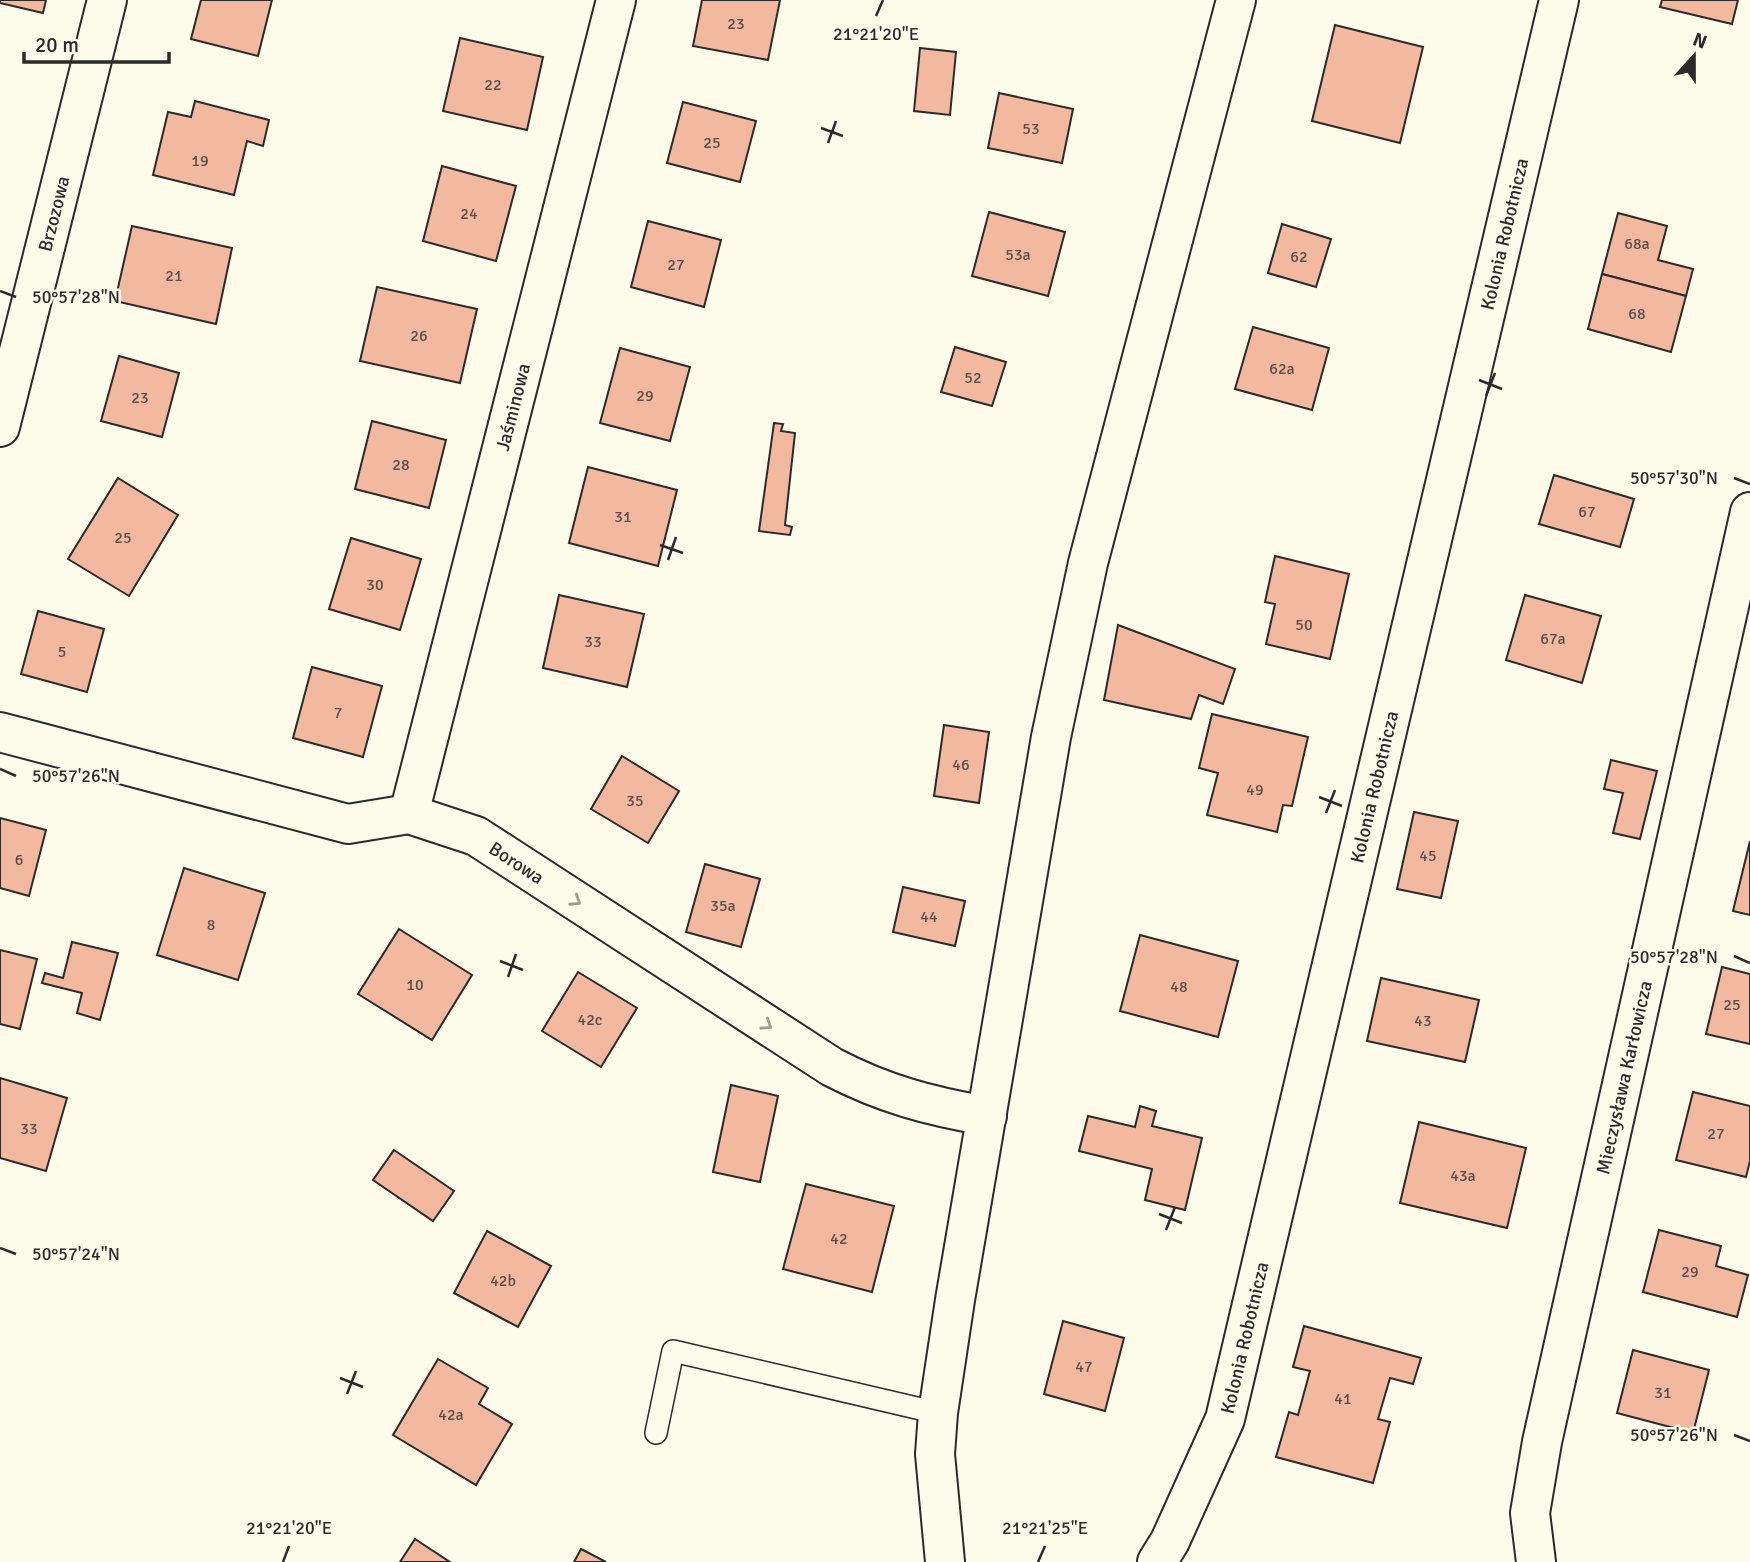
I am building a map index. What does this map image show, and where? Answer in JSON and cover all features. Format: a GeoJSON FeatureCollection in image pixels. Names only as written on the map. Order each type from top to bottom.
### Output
{"type":"FeatureCollection","features":[{"type":"Feature","properties":{"kind":"street","name":"Brzozowa"},"geometry":{"type":"LineString","coordinates":[[0,427],[107,0]]}},
{"type":"Feature","properties":{"kind":"street","name":"Jaśminowa"},"geometry":{"type":"LineString","coordinates":[[409,814],[616,0]]}},
{"type":"Feature","properties":{"kind":"street"},"geometry":{"type":"LineString","coordinates":[[945,1562],[935,1454],[938,1413],[1051,737],[1088,563],[1236,0]]}},
{"type":"Feature","properties":{"kind":"street","name":"Kolonia Robotnicza"},"geometry":{"type":"LineString","coordinates":[[1157,1562],[1170,1541],[1225,1419],[1559,0]]}},
{"type":"Feature","properties":{"kind":"street","name":"Mieczysława Karłowicza"},"geometry":{"type":"LineString","coordinates":[[1536,1562],[1530,1513],[1542,1442],[1750,512]]}},
{"type":"Feature","properties":{"kind":"street","name":"Borowa"},"geometry":{"type":"LineString","coordinates":[[0,732],[348,824],[409,814],[476,836],[832,1067],[863,1084],[896,1096],[987,1116]]}},
{"type":"Feature","properties":{"kind":"lane"},"geometry":{"type":"LineString","coordinates":[[656,1433],[673,1351],[938,1413]]}},
{"type":"Feature","properties":{"kind":"building"},"geometry":{"type":"Polygon","coordinates":[[[0,0],[46,0],[43,13],[0,3],[0,0]]]}},
{"type":"Feature","properties":{"kind":"building"},"geometry":{"type":"Polygon","coordinates":[[[201,0],[272,0],[258,56],[191,39],[201,0]]]}},
{"type":"Feature","properties":{"kind":"building"},"geometry":{"type":"Polygon","coordinates":[[[702,0],[780,0],[768,60],[693,46],[702,0]]]}},
{"type":"Feature","properties":{"kind":"building"},"geometry":{"type":"Polygon","coordinates":[[[1662,0],[1738,0],[1732,24],[1660,7],[1662,0]]]}},
{"type":"Feature","properties":{"kind":"building"},"geometry":{"type":"Polygon","coordinates":[[[1335,25],[1423,47],[1400,143],[1312,121],[1335,25]]]}},
{"type":"Feature","properties":{"kind":"building"},"geometry":{"type":"Polygon","coordinates":[[[460,38],[543,57],[527,130],[443,111],[460,38]]]}},
{"type":"Feature","properties":{"kind":"building"},"geometry":{"type":"Polygon","coordinates":[[[920,48],[956,52],[950,115],[914,111],[920,48]]]}},
{"type":"Feature","properties":{"kind":"building"},"geometry":{"type":"Polygon","coordinates":[[[999,93],[1073,109],[1062,163],[988,148],[999,93]]]}},
{"type":"Feature","properties":{"kind":"building"},"geometry":{"type":"Polygon","coordinates":[[[195,101],[269,120],[263,146],[247,141],[234,195],[153,175],[168,112],[191,117],[195,101]]]}},
{"type":"Feature","properties":{"kind":"building"},"geometry":{"type":"Polygon","coordinates":[[[683,102],[756,121],[740,182],[667,163],[683,102]]]}},
{"type":"Feature","properties":{"kind":"building"},"geometry":{"type":"Polygon","coordinates":[[[442,166],[516,186],[496,261],[423,241],[442,166]]]}},
{"type":"Feature","properties":{"kind":"building"},"geometry":{"type":"Polygon","coordinates":[[[989,212],[1065,232],[1048,296],[972,276],[989,212]]]}},
{"type":"Feature","properties":{"kind":"building"},"geometry":{"type":"Polygon","coordinates":[[[1618,213],[1667,226],[1658,260],[1693,269],[1686,296],[1602,274],[1618,213]]]}},
{"type":"Feature","properties":{"kind":"building"},"geometry":{"type":"Polygon","coordinates":[[[648,221],[721,240],[704,307],[631,287],[648,221]]]}},
{"type":"Feature","properties":{"kind":"building"},"geometry":{"type":"Polygon","coordinates":[[[1282,224],[1331,239],[1316,287],[1268,273],[1282,224]]]}},
{"type":"Feature","properties":{"kind":"building"},"geometry":{"type":"Polygon","coordinates":[[[132,226],[232,248],[216,324],[115,301],[132,226]]]}},
{"type":"Feature","properties":{"kind":"building"},"geometry":{"type":"Polygon","coordinates":[[[1602,274],[1686,296],[1671,352],[1588,329],[1602,274]]]}},
{"type":"Feature","properties":{"kind":"building"},"geometry":{"type":"Polygon","coordinates":[[[377,287],[477,309],[460,383],[360,361],[377,287]]]}},
{"type":"Feature","properties":{"kind":"building"},"geometry":{"type":"Polygon","coordinates":[[[1253,327],[1329,348],[1312,410],[1235,389],[1253,327]]]}},
{"type":"Feature","properties":{"kind":"building"},"geometry":{"type":"Polygon","coordinates":[[[955,347],[1006,362],[992,406],[941,392],[955,347]]]}},
{"type":"Feature","properties":{"kind":"building"},"geometry":{"type":"Polygon","coordinates":[[[620,348],[690,367],[670,441],[600,423],[620,348]]]}},
{"type":"Feature","properties":{"kind":"building"},"geometry":{"type":"Polygon","coordinates":[[[119,356],[179,373],[162,437],[101,421],[119,356]]]}},
{"type":"Feature","properties":{"kind":"building"},"geometry":{"type":"Polygon","coordinates":[[[372,421],[446,440],[429,508],[355,489],[372,421]]]}},
{"type":"Feature","properties":{"kind":"building"},"geometry":{"type":"Polygon","coordinates":[[[774,423],[783,424],[781,431],[795,433],[785,525],[792,527],[790,535],[759,531],[774,423]]]}},
{"type":"Feature","properties":{"kind":"building"},"geometry":{"type":"Polygon","coordinates":[[[588,467],[677,490],[658,566],[569,543],[588,467]]]}},
{"type":"Feature","properties":{"kind":"building"},"geometry":{"type":"Polygon","coordinates":[[[1554,475],[1634,499],[1620,547],[1539,524],[1554,475]]]}},
{"type":"Feature","properties":{"kind":"building"},"geometry":{"type":"Polygon","coordinates":[[[118,478],[178,515],[129,596],[68,559],[118,478]]]}},
{"type":"Feature","properties":{"kind":"building"},"geometry":{"type":"Polygon","coordinates":[[[351,538],[421,559],[400,630],[329,609],[351,538]]]}},
{"type":"Feature","properties":{"kind":"building"},"geometry":{"type":"Polygon","coordinates":[[[1275,556],[1349,574],[1330,659],[1266,644],[1275,604],[1265,602],[1275,556]]]}},
{"type":"Feature","properties":{"kind":"building"},"geometry":{"type":"Polygon","coordinates":[[[559,595],[644,614],[627,687],[543,668],[559,595]]]}},
{"type":"Feature","properties":{"kind":"building"},"geometry":{"type":"Polygon","coordinates":[[[1525,595],[1601,616],[1582,683],[1506,660],[1525,595]]]}},
{"type":"Feature","properties":{"kind":"building"},"geometry":{"type":"Polygon","coordinates":[[[38,611],[104,629],[87,692],[21,674],[38,611]]]}},
{"type":"Feature","properties":{"kind":"building"},"geometry":{"type":"Polygon","coordinates":[[[1118,625],[1235,669],[1223,704],[1199,695],[1191,719],[1104,700],[1118,625]]]}},
{"type":"Feature","properties":{"kind":"building"},"geometry":{"type":"Polygon","coordinates":[[[312,667],[382,686],[363,757],[293,738],[312,667]]]}},
{"type":"Feature","properties":{"kind":"building"},"geometry":{"type":"Polygon","coordinates":[[[1212,714],[1308,737],[1292,806],[1283,805],[1277,832],[1207,815],[1218,773],[1199,768],[1212,714]]]}},
{"type":"Feature","properties":{"kind":"building"},"geometry":{"type":"Polygon","coordinates":[[[944,725],[989,732],[979,803],[934,796],[944,725]]]}},
{"type":"Feature","properties":{"kind":"building"},"geometry":{"type":"Polygon","coordinates":[[[622,756],[679,791],[648,843],[591,809],[622,756]]]}},
{"type":"Feature","properties":{"kind":"building"},"geometry":{"type":"Polygon","coordinates":[[[1611,760],[1657,771],[1640,839],[1613,833],[1623,793],[1604,789],[1611,760]]]}},
{"type":"Feature","properties":{"kind":"building"},"geometry":{"type":"Polygon","coordinates":[[[1414,812],[1458,821],[1441,898],[1397,889],[1414,812]]]}},
{"type":"Feature","properties":{"kind":"building"},"geometry":{"type":"Polygon","coordinates":[[[0,818],[46,830],[29,896],[0,888],[0,818]]]}},
{"type":"Feature","properties":{"kind":"building"},"geometry":{"type":"Polygon","coordinates":[[[1750,841],[1750,915],[1733,911],[1750,841]]]}},
{"type":"Feature","properties":{"kind":"building"},"geometry":{"type":"Polygon","coordinates":[[[705,864],[760,879],[741,947],[686,932],[705,864]]]}},
{"type":"Feature","properties":{"kind":"building"},"geometry":{"type":"Polygon","coordinates":[[[184,868],[265,893],[238,980],[157,955],[184,868]]]}},
{"type":"Feature","properties":{"kind":"building"},"geometry":{"type":"Polygon","coordinates":[[[903,887],[965,901],[955,946],[893,932],[903,887]]]}},
{"type":"Feature","properties":{"kind":"building"},"geometry":{"type":"Polygon","coordinates":[[[399,929],[472,975],[432,1040],[358,994],[399,929]]]}},
{"type":"Feature","properties":{"kind":"building"},"geometry":{"type":"Polygon","coordinates":[[[1140,935],[1238,961],[1218,1037],[1120,1011],[1140,935]]]}},
{"type":"Feature","properties":{"kind":"building"},"geometry":{"type":"Polygon","coordinates":[[[72,942],[118,953],[100,1020],[77,1013],[82,993],[42,983],[45,973],[63,978],[72,942]]]}},
{"type":"Feature","properties":{"kind":"building"},"geometry":{"type":"Polygon","coordinates":[[[0,950],[37,959],[20,1029],[0,1024],[0,950]]]}},
{"type":"Feature","properties":{"kind":"building"},"geometry":{"type":"Polygon","coordinates":[[[1722,967],[1750,974],[1750,1044],[1706,1034],[1722,967]]]}},
{"type":"Feature","properties":{"kind":"building"},"geometry":{"type":"Polygon","coordinates":[[[578,972],[637,1008],[601,1067],[542,1031],[578,972]]]}},
{"type":"Feature","properties":{"kind":"building"},"geometry":{"type":"Polygon","coordinates":[[[1381,978],[1479,1000],[1465,1062],[1367,1041],[1381,978]]]}},
{"type":"Feature","properties":{"kind":"building"},"geometry":{"type":"Polygon","coordinates":[[[0,1078],[67,1098],[46,1171],[0,1158],[0,1078]]]}},
{"type":"Feature","properties":{"kind":"building"},"geometry":{"type":"Polygon","coordinates":[[[731,1085],[778,1096],[760,1182],[713,1172],[731,1085]]]}},
{"type":"Feature","properties":{"kind":"building"},"geometry":{"type":"Polygon","coordinates":[[[1693,1092],[1750,1106],[1750,1161],[1746,1177],[1676,1160],[1693,1092]]]}},
{"type":"Feature","properties":{"kind":"building"},"geometry":{"type":"Polygon","coordinates":[[[1140,1106],[1156,1111],[1152,1126],[1202,1138],[1185,1210],[1145,1200],[1152,1169],[1079,1151],[1088,1116],[1135,1127],[1140,1106]]]}},
{"type":"Feature","properties":{"kind":"building"},"geometry":{"type":"Polygon","coordinates":[[[1419,1122],[1526,1148],[1507,1228],[1400,1203],[1419,1122]]]}},
{"type":"Feature","properties":{"kind":"building"},"geometry":{"type":"Polygon","coordinates":[[[394,1150],[454,1191],[433,1221],[373,1180],[394,1150]]]}},
{"type":"Feature","properties":{"kind":"building"},"geometry":{"type":"Polygon","coordinates":[[[806,1184],[894,1206],[872,1292],[783,1269],[806,1184]]]}},
{"type":"Feature","properties":{"kind":"building"},"geometry":{"type":"Polygon","coordinates":[[[1659,1230],[1721,1246],[1716,1266],[1748,1275],[1737,1317],[1643,1292],[1659,1230]]]}},
{"type":"Feature","properties":{"kind":"building"},"geometry":{"type":"Polygon","coordinates":[[[487,1231],[551,1266],[518,1327],[454,1293],[487,1231]]]}},
{"type":"Feature","properties":{"kind":"building"},"geometry":{"type":"Polygon","coordinates":[[[1063,1321],[1124,1338],[1105,1411],[1044,1394],[1063,1321]]]}},
{"type":"Feature","properties":{"kind":"building"},"geometry":{"type":"Polygon","coordinates":[[[1304,1326],[1421,1358],[1413,1384],[1390,1378],[1378,1419],[1390,1422],[1373,1483],[1276,1457],[1289,1412],[1298,1415],[1310,1371],[1293,1367],[1304,1326]]]}},
{"type":"Feature","properties":{"kind":"building"},"geometry":{"type":"Polygon","coordinates":[[[1633,1350],[1709,1370],[1693,1433],[1617,1413],[1633,1350]]]}},
{"type":"Feature","properties":{"kind":"building"},"geometry":{"type":"Polygon","coordinates":[[[438,1359],[488,1388],[479,1404],[512,1424],[476,1485],[393,1435],[438,1359]]]}},
{"type":"Feature","properties":{"kind":"building"},"geometry":{"type":"Polygon","coordinates":[[[415,1539],[450,1562],[400,1562],[415,1539]]]}},
{"type":"Feature","properties":{"kind":"building"},"geometry":{"type":"Polygon","coordinates":[[[581,1549],[606,1562],[574,1562],[581,1549]]]}}]}
